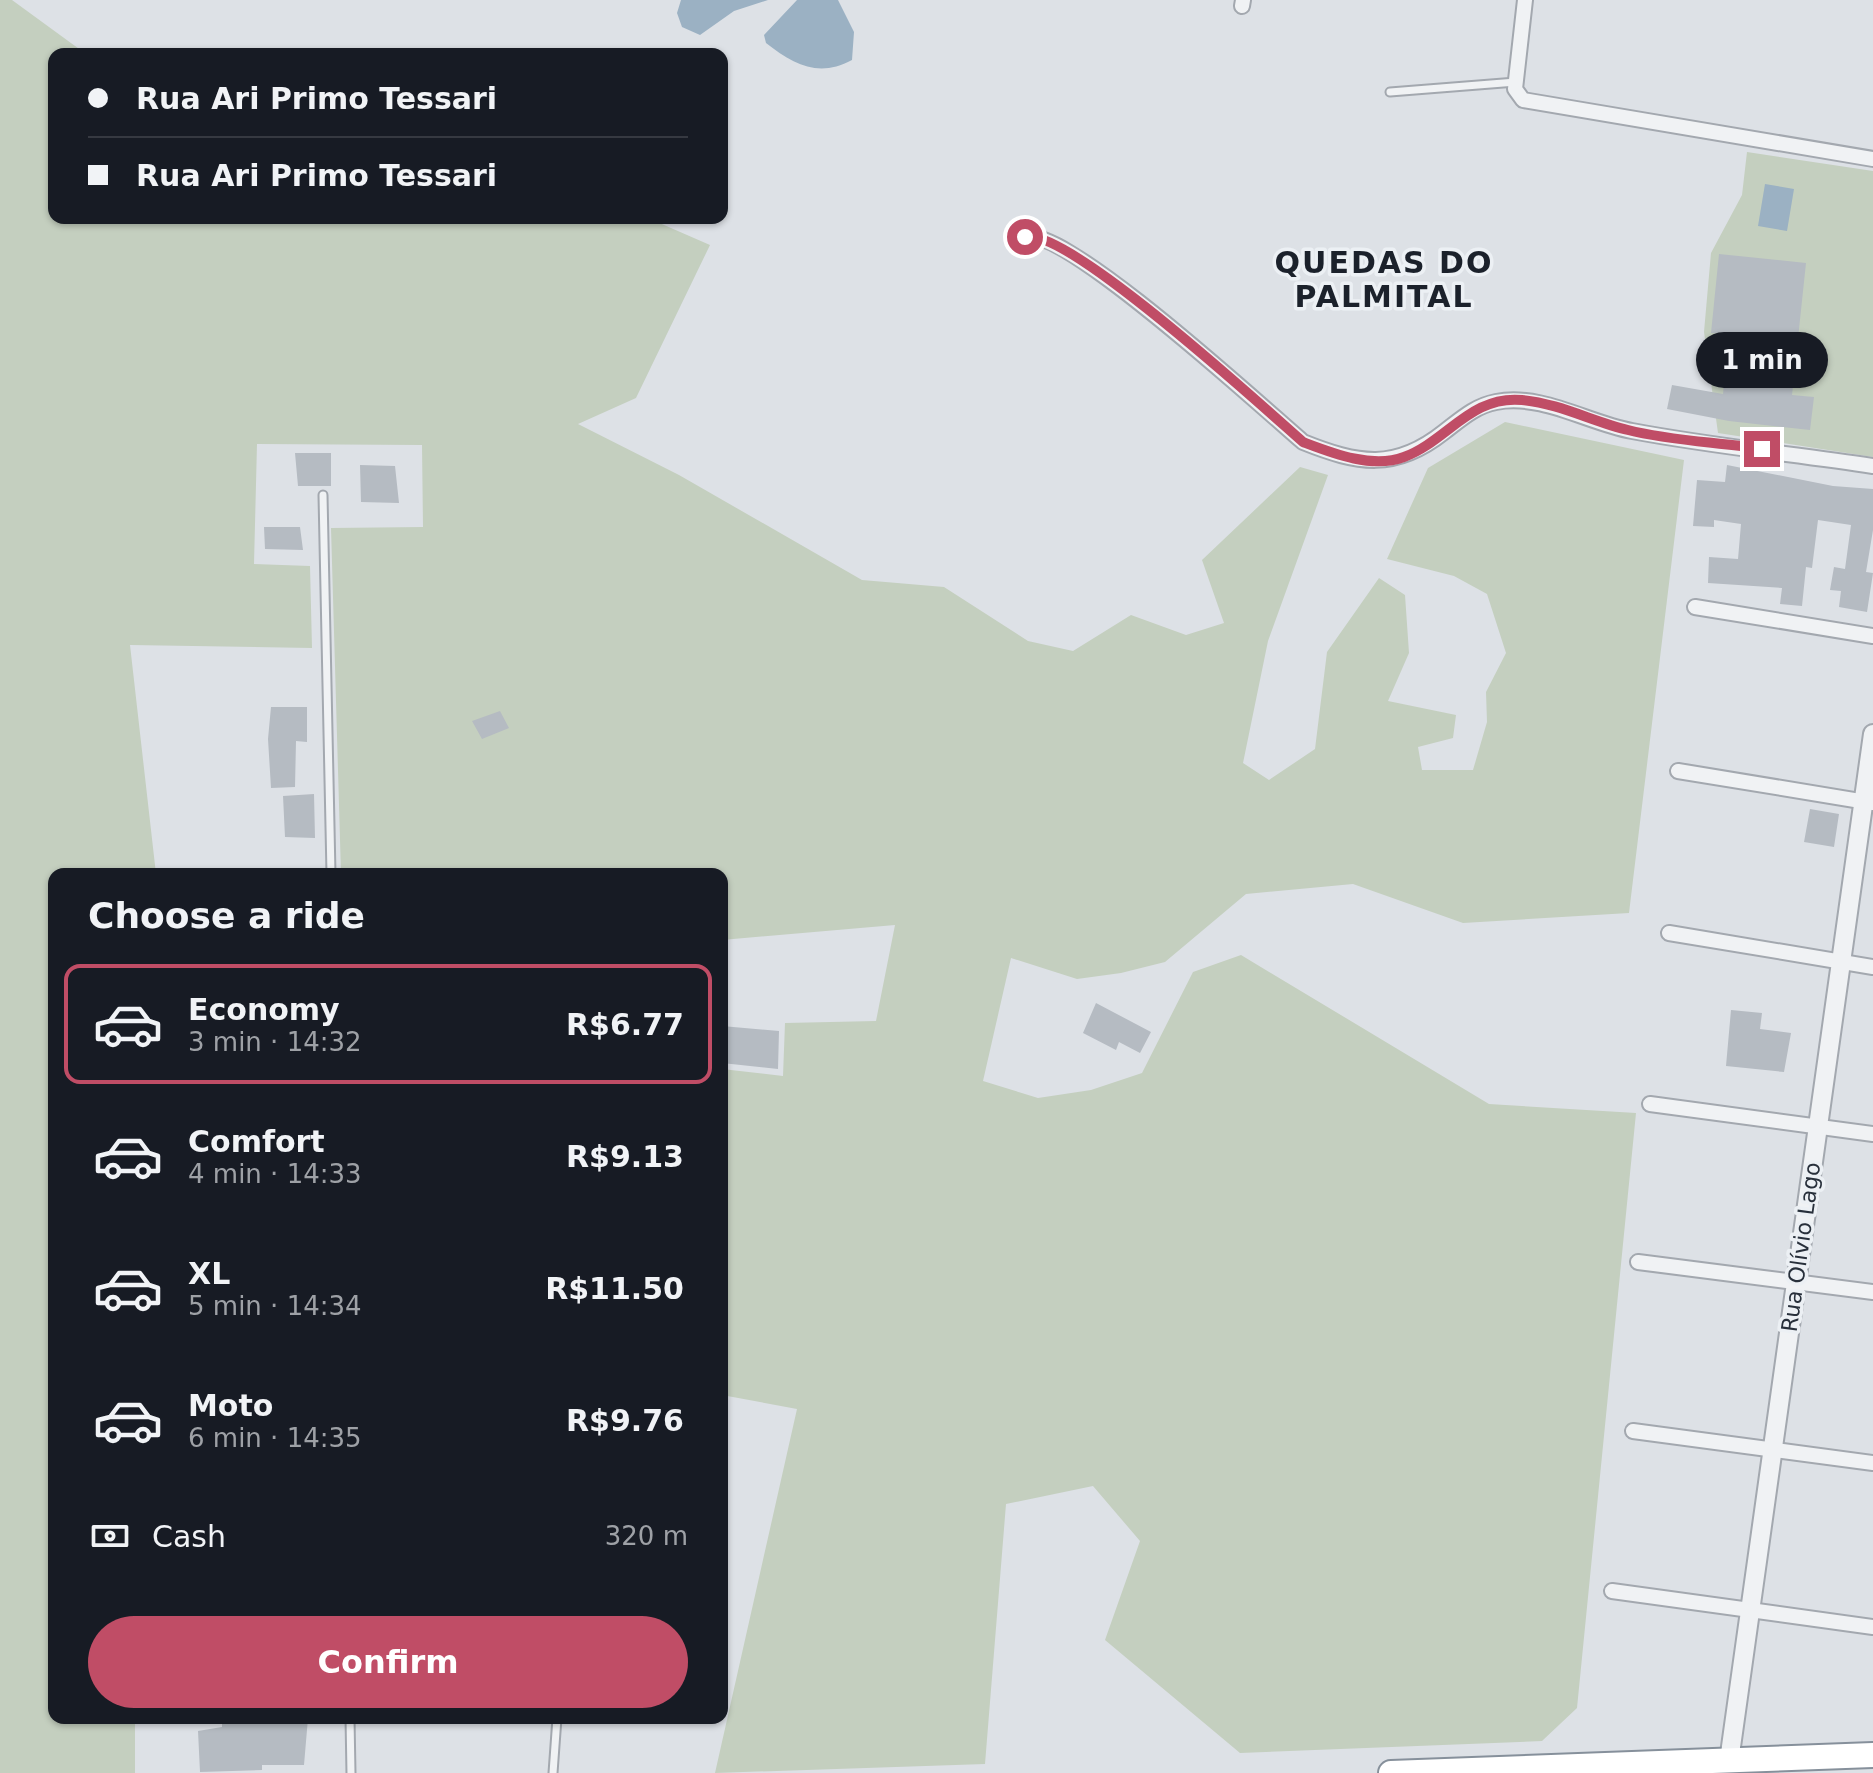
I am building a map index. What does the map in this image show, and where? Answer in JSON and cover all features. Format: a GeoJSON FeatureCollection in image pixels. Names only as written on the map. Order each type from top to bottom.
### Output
{"type":"FeatureCollection","features":[{"type":"Feature","properties":{"kind":"highway"},"geometry":{"type":"LineString","coordinates":[[1391,1773],[1873,1755]]}},
{"type":"Feature","properties":{"kind":"street"},"geometry":{"type":"LineString","coordinates":[[1525,0],[1515,85],[1523,100],[1873,159]]}},
{"type":"Feature","properties":{"kind":"street"},"geometry":{"type":"LineString","coordinates":[[1025,237],[1045,238],[1138,301],[1303,442],[1334,454],[1367,460],[1402,459],[1431,442],[1476,407],[1523,400],[1629,431],[1873,466]]}},
{"type":"Feature","properties":{"kind":"street"},"geometry":{"type":"LineString","coordinates":[[1695,607],[1873,636]]}},
{"type":"Feature","properties":{"kind":"street","name":"Rua Olívio Lago"},"geometry":{"type":"LineString","coordinates":[[1729,1761],[1841,961],[1868,802],[1873,734]]}},
{"type":"Feature","properties":{"kind":"street"},"geometry":{"type":"LineString","coordinates":[[1678,771],[1868,802]]}},
{"type":"Feature","properties":{"kind":"street"},"geometry":{"type":"LineString","coordinates":[[1669,933],[1873,967]]}},
{"type":"Feature","properties":{"kind":"street"},"geometry":{"type":"LineString","coordinates":[[1650,1104],[1873,1134]]}},
{"type":"Feature","properties":{"kind":"street"},"geometry":{"type":"LineString","coordinates":[[1638,1262],[1873,1292]]}},
{"type":"Feature","properties":{"kind":"street"},"geometry":{"type":"LineString","coordinates":[[1633,1431],[1873,1463]]}},
{"type":"Feature","properties":{"kind":"street"},"geometry":{"type":"LineString","coordinates":[[1612,1591],[1873,1627]]}},
{"type":"Feature","properties":{"kind":"lane"},"geometry":{"type":"LineString","coordinates":[[1390,92],[1515,85]]}},
{"type":"Feature","properties":{"kind":"lane"},"geometry":{"type":"LineString","coordinates":[[323,495],[331,868]]}},
{"type":"Feature","properties":{"kind":"lane"},"geometry":{"type":"LineString","coordinates":[[350,1724],[351,1773]]}},
{"type":"Feature","properties":{"kind":"lane"},"geometry":{"type":"LineString","coordinates":[[553,1773],[557,1724]]}},
{"type":"Feature","properties":{"kind":"green space"},"geometry":{"type":"Polygon","coordinates":[[[0,0],[12,0],[78,48],[48,48],[48,224],[662,224],[710,245],[636,398],[578,424],[679,475],[862,580],[944,587],[1028,641],[1073,651],[1131,615],[1186,635],[1224,623],[1202,560],[1300,467],[1328,475],[1268,641],[1243,763],[1269,780],[1315,749],[1327,652],[1379,578],[1405,595],[1409,653],[1388,701],[1456,715],[1453,738],[1418,747],[1422,770],[1473,770],[1487,722],[1486,692],[1506,653],[1487,594],[1454,576],[1387,559],[1428,468],[1505,422],[1684,460],[1629,913],[1463,923],[1353,884],[1246,894],[1165,962],[1121,973],[1077,979],[1011,958],[983,1081],[1038,1098],[1091,1090],[1142,1073],[1193,972],[1241,955],[1489,1104],[1636,1113],[1577,1708],[1542,1741],[1240,1753],[1105,1640],[1140,1541],[1093,1486],[1006,1504],[985,1764],[715,1773],[797,1409],[728,1396],[728,1070],[783,1076],[785,1023],[876,1021],[895,925],[728,939],[728,868],[341,868],[331,528],[423,527],[422,445],[257,444],[254,564],[310,566],[312,648],[130,645],[155,868],[48,868],[48,1724],[135,1724],[135,1773],[0,1773],[0,0]]]}},
{"type":"Feature","properties":{"kind":"green space"},"geometry":{"type":"Polygon","coordinates":[[[1747,152],[1873,171],[1873,457],[1718,433],[1704,332],[1711,253],[1742,195],[1747,152]]]}},
{"type":"Feature","properties":{"kind":"water"},"geometry":{"type":"Polygon","coordinates":[[[681,0],[768,0],[734,11],[700,35],[682,27],[677,13],[681,0]]]}},
{"type":"Feature","properties":{"kind":"water"},"geometry":{"type":"Polygon","coordinates":[[[797,0],[838,0],[854,32],[852,60],[829,68],[807,66],[766,43],[764,35],[797,0]]]}},
{"type":"Feature","properties":{"kind":"water"},"geometry":{"type":"Polygon","coordinates":[[[1765,184],[1794,189],[1787,231],[1758,226],[1765,184]]]}},
{"type":"Feature","properties":{"kind":"building"},"geometry":{"type":"Polygon","coordinates":[[[1719,254],[1806,263],[1792,395],[1814,397],[1810,430],[1729,421],[1667,409],[1672,385],[1723,394],[1729,334],[1711,333],[1719,254]]]}},
{"type":"Feature","properties":{"kind":"building"},"geometry":{"type":"Polygon","coordinates":[[[295,453],[331,453],[331,486],[298,486],[295,453]]]}},
{"type":"Feature","properties":{"kind":"building"},"geometry":{"type":"Polygon","coordinates":[[[360,465],[395,466],[399,503],[361,502],[360,465]]]}},
{"type":"Feature","properties":{"kind":"building"},"geometry":{"type":"Polygon","coordinates":[[[1727,465],[1833,486],[1873,489],[1873,530],[1866,572],[1873,573],[1867,612],[1839,607],[1841,591],[1830,590],[1834,567],[1845,569],[1851,525],[1818,520],[1812,568],[1806,567],[1802,606],[1780,604],[1782,588],[1708,583],[1709,557],[1738,559],[1741,524],[1714,520],[1714,527],[1693,526],[1697,480],[1725,482],[1727,465]]]}},
{"type":"Feature","properties":{"kind":"building"},"geometry":{"type":"Polygon","coordinates":[[[264,527],[300,527],[303,550],[265,549],[264,527]]]}},
{"type":"Feature","properties":{"kind":"building"},"geometry":{"type":"Polygon","coordinates":[[[271,707],[307,707],[307,742],[296,741],[295,787],[271,788],[268,739],[271,707]]]}},
{"type":"Feature","properties":{"kind":"building"},"geometry":{"type":"Polygon","coordinates":[[[500,711],[509,728],[482,739],[472,721],[500,711]]]}},
{"type":"Feature","properties":{"kind":"building"},"geometry":{"type":"Polygon","coordinates":[[[314,794],[315,838],[285,837],[283,796],[314,794]]]}},
{"type":"Feature","properties":{"kind":"building"},"geometry":{"type":"Polygon","coordinates":[[[1810,809],[1839,814],[1834,847],[1804,842],[1810,809]]]}},
{"type":"Feature","properties":{"kind":"building"},"geometry":{"type":"Polygon","coordinates":[[[1096,1003],[1151,1032],[1140,1053],[1119,1042],[1116,1050],[1083,1033],[1096,1003]]]}},
{"type":"Feature","properties":{"kind":"building"},"geometry":{"type":"Polygon","coordinates":[[[1731,1010],[1762,1013],[1760,1029],[1791,1033],[1784,1072],[1726,1066],[1731,1010]]]}},
{"type":"Feature","properties":{"kind":"building"},"geometry":{"type":"Polygon","coordinates":[[[728,1027],[779,1031],[778,1069],[728,1064],[728,1027]]]}},
{"type":"Feature","properties":{"kind":"building"},"geometry":{"type":"Polygon","coordinates":[[[222,1724],[307,1724],[304,1765],[262,1765],[262,1770],[200,1772],[198,1731],[222,1727],[222,1724]]]}},
{"type":"Feature","properties":{"kind":"district","name":"QUEDAS DO PALMITAL"},"geometry":{"type":"Point","coordinates":[1384,279]}},
{"type":"Feature","properties":{"kind":"route"},"geometry":{"type":"LineString","coordinates":[[1025,237],[1045,238],[1138,301],[1303,442],[1334,454],[1367,460],[1402,459],[1431,442],[1476,407],[1523,400],[1629,431],[1762,449]]}}]}
